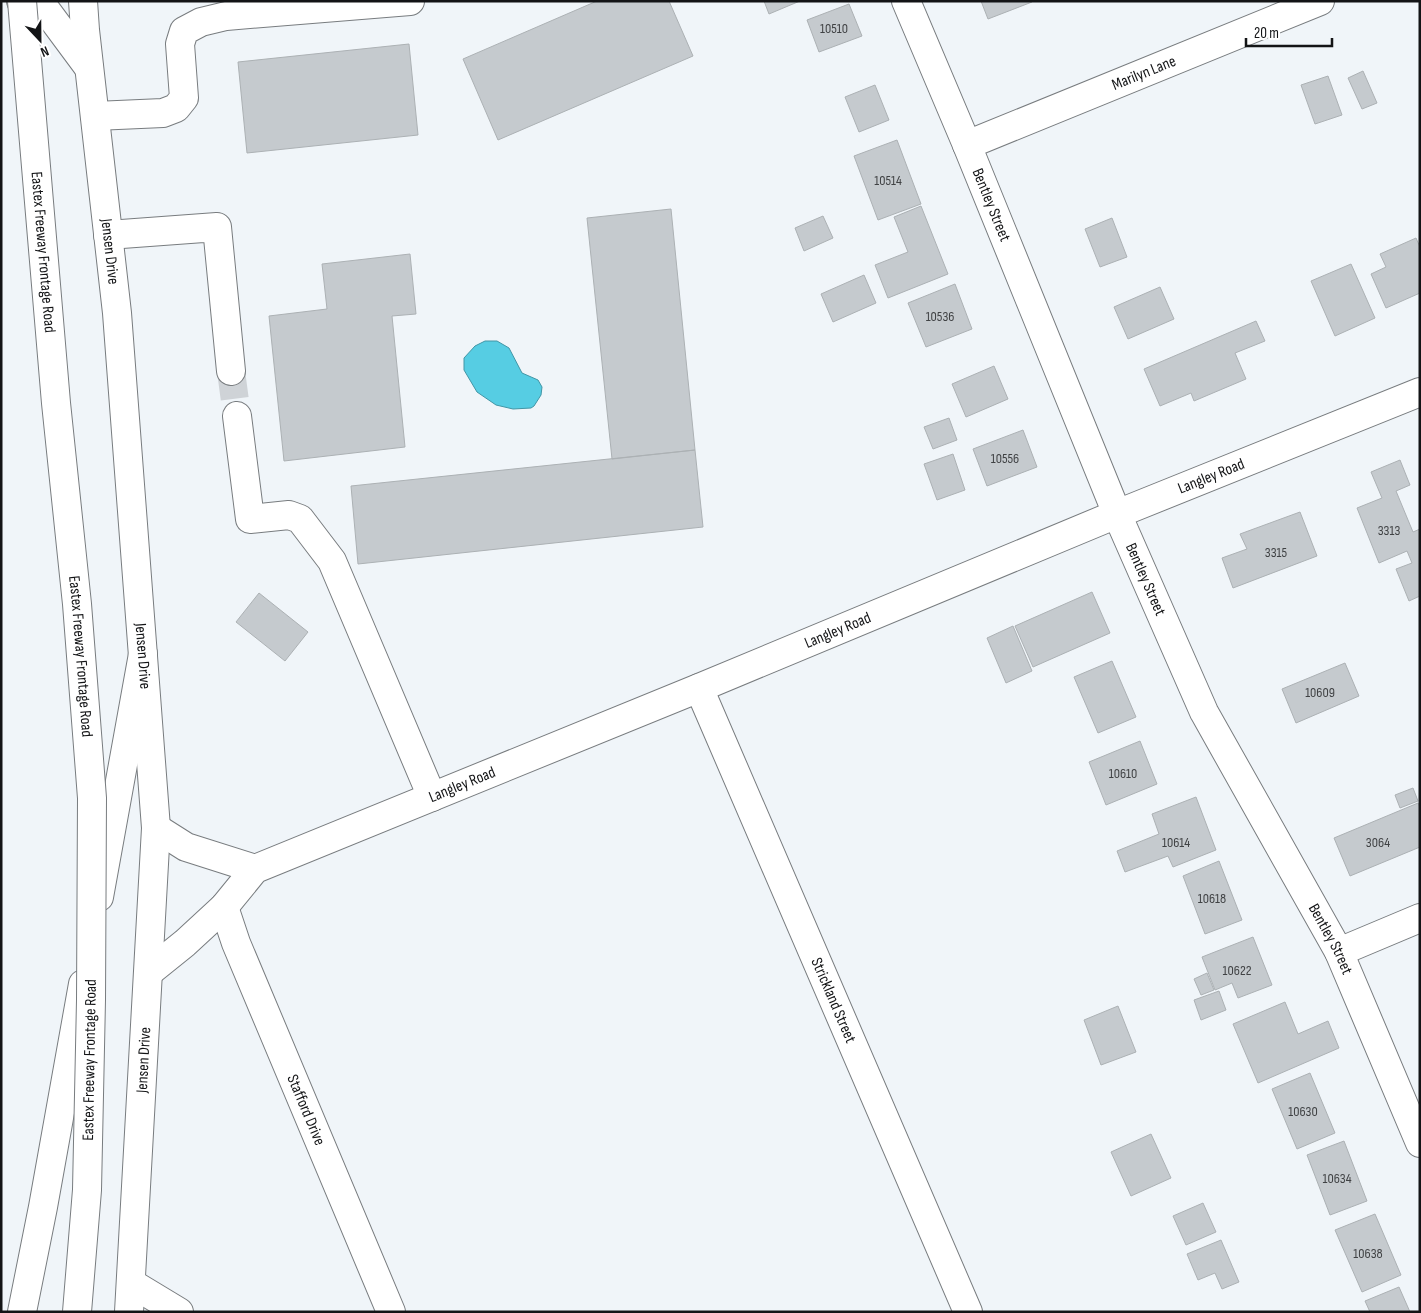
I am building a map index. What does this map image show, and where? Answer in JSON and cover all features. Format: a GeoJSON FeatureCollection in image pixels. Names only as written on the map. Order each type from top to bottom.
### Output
{"type":"FeatureCollection","features":[{"type":"Feature","properties":{"kind":"main road"},"geometry":{"type":"LineString","coordinates":[[10,1],[30,107]]}},
{"type":"Feature","properties":{"kind":"main road"},"geometry":{"type":"LineString","coordinates":[[21,1],[46,10],[90,69]]}},
{"type":"Feature","properties":{"kind":"main road","name":"Eastex Freeway Frontage Road"},"geometry":{"type":"LineString","coordinates":[[21,1],[56,403],[77,604],[92,798],[92,1000],[87,1190],[77,1312]]}},
{"type":"Feature","properties":{"kind":"main road","name":"Jensen Drive"},"geometry":{"type":"LineString","coordinates":[[83,1],[118,323],[156,828],[129,1312]]}},
{"type":"Feature","properties":{"kind":"main road","name":"Bentley Street"},"geometry":{"type":"LineString","coordinates":[[906,1],[968,145],[1117,514],[1204,712],[1339,952],[1420,1142]]}},
{"type":"Feature","properties":{"kind":"main road","name":"Marilyn Lane"},"geometry":{"type":"LineString","coordinates":[[968,145],[1320,1]]}},
{"type":"Feature","properties":{"kind":"main road"},"geometry":{"type":"LineString","coordinates":[[95,116],[163,113],[176,108],[184,98],[180,44],[184,31],[202,22],[226,16],[408,2]]}},
{"type":"Feature","properties":{"kind":"main road"},"geometry":{"type":"LineString","coordinates":[[108,235],[217,227],[231,372]]}},
{"type":"Feature","properties":{"kind":"main road","name":"Langley Road"},"geometry":{"type":"LineString","coordinates":[[148,972],[185,943],[224,907],[255,869],[699,688],[1117,514],[1420,392]]}},
{"type":"Feature","properties":{"kind":"main road"},"geometry":{"type":"LineString","coordinates":[[237,416],[250,519],[289,516],[300,519],[332,561],[432,797]]}},
{"type":"Feature","properties":{"kind":"main road"},"geometry":{"type":"LineString","coordinates":[[22,1312],[43,1207],[143,654]]}},
{"type":"Feature","properties":{"kind":"main road","name":"Strickland Street"},"geometry":{"type":"LineString","coordinates":[[699,688],[968,1312]]}},
{"type":"Feature","properties":{"kind":"main road"},"geometry":{"type":"LineString","coordinates":[[156,828],[186,847],[255,869]]}},
{"type":"Feature","properties":{"kind":"main road","name":"Stafford Drive"},"geometry":{"type":"LineString","coordinates":[[224,907],[236,943],[391,1312]]}},
{"type":"Feature","properties":{"kind":"main road"},"geometry":{"type":"LineString","coordinates":[[1339,952],[1420,918]]}},
{"type":"Feature","properties":{"kind":"main road"},"geometry":{"type":"LineString","coordinates":[[131,1283],[179,1312]]}},
{"type":"Feature","properties":{"kind":"water"},"geometry":{"type":"Polygon","coordinates":[[[485,341],[497,341],[509,348],[522,373],[538,380],[542,387],[541,395],[534,406],[531,408],[513,409],[496,405],[477,392],[464,370],[464,358],[475,346],[485,341]]]}},
{"type":"Feature","properties":{"kind":"building"},"geometry":{"type":"Polygon","coordinates":[[[597,1],[669,1],[693,56],[498,140],[463,59],[597,1]]]}},
{"type":"Feature","properties":{"kind":"building"},"geometry":{"type":"Polygon","coordinates":[[[764,1],[800,1],[769,14],[764,1]]]}},
{"type":"Feature","properties":{"kind":"building"},"geometry":{"type":"Polygon","coordinates":[[[981,1],[1032,1],[1032,2],[988,19],[981,1]]]}},
{"type":"Feature","properties":{"kind":"building"},"geometry":{"type":"Polygon","coordinates":[[[849,4],[862,36],[819,52],[807,20],[849,4]]]}},
{"type":"Feature","properties":{"kind":"building"},"geometry":{"type":"Polygon","coordinates":[[[409,44],[418,135],[247,153],[238,62],[409,44]]]}},
{"type":"Feature","properties":{"kind":"building"},"geometry":{"type":"Polygon","coordinates":[[[1363,71],[1377,103],[1362,109],[1348,78],[1363,71]]]}},
{"type":"Feature","properties":{"kind":"building"},"geometry":{"type":"Polygon","coordinates":[[[1328,76],[1342,115],[1315,124],[1301,85],[1328,76]]]}},
{"type":"Feature","properties":{"kind":"building"},"geometry":{"type":"Polygon","coordinates":[[[875,85],[889,120],[859,132],[845,97],[875,85]]]}},
{"type":"Feature","properties":{"kind":"building"},"geometry":{"type":"Polygon","coordinates":[[[897,140],[921,204],[878,220],[854,156],[897,140]]]}},
{"type":"Feature","properties":{"kind":"building"},"geometry":{"type":"Polygon","coordinates":[[[921,206],[948,274],[888,298],[875,265],[908,252],[894,217],[921,206]]]}},
{"type":"Feature","properties":{"kind":"building"},"geometry":{"type":"Polygon","coordinates":[[[671,209],[695,450],[612,459],[587,218],[671,209]]]}},
{"type":"Feature","properties":{"kind":"building"},"geometry":{"type":"Polygon","coordinates":[[[823,216],[833,238],[804,251],[795,228],[823,216]]]}},
{"type":"Feature","properties":{"kind":"building"},"geometry":{"type":"Polygon","coordinates":[[[1112,218],[1127,257],[1100,267],[1085,229],[1112,218]]]}},
{"type":"Feature","properties":{"kind":"building"},"geometry":{"type":"Polygon","coordinates":[[[1416,238],[1420,247],[1420,293],[1386,308],[1371,274],[1386,267],[1380,254],[1416,238]]]}},
{"type":"Feature","properties":{"kind":"building"},"geometry":{"type":"Polygon","coordinates":[[[410,254],[416,314],[392,316],[405,447],[284,461],[269,316],[327,309],[322,264],[410,254]]]}},
{"type":"Feature","properties":{"kind":"building"},"geometry":{"type":"Polygon","coordinates":[[[1351,264],[1375,318],[1335,336],[1311,281],[1351,264]]]}},
{"type":"Feature","properties":{"kind":"building"},"geometry":{"type":"Polygon","coordinates":[[[864,275],[876,303],[833,322],[821,294],[864,275]]]}},
{"type":"Feature","properties":{"kind":"building"},"geometry":{"type":"Polygon","coordinates":[[[955,284],[972,329],[926,347],[908,303],[955,284]]]}},
{"type":"Feature","properties":{"kind":"building"},"geometry":{"type":"Polygon","coordinates":[[[1160,287],[1174,319],[1128,339],[1114,307],[1160,287]]]}},
{"type":"Feature","properties":{"kind":"building"},"geometry":{"type":"Polygon","coordinates":[[[1256,321],[1265,341],[1235,353],[1246,379],[1194,401],[1191,393],[1160,406],[1144,369],[1256,321]]]}},
{"type":"Feature","properties":{"kind":"building"},"geometry":{"type":"Polygon","coordinates":[[[994,366],[1008,399],[966,417],[952,384],[994,366]]]}},
{"type":"Feature","properties":{"kind":"building"},"geometry":{"type":"Polygon","coordinates":[[[949,418],[957,440],[933,449],[924,427],[949,418]]]}},
{"type":"Feature","properties":{"kind":"building"},"geometry":{"type":"Polygon","coordinates":[[[1023,430],[1037,467],[987,486],[973,449],[1023,430]]]}},
{"type":"Feature","properties":{"kind":"building"},"geometry":{"type":"Polygon","coordinates":[[[695,450],[703,527],[358,564],[351,486],[695,450]]]}},
{"type":"Feature","properties":{"kind":"building"},"geometry":{"type":"Polygon","coordinates":[[[953,454],[965,490],[937,500],[924,464],[953,454]]]}},
{"type":"Feature","properties":{"kind":"building"},"geometry":{"type":"Polygon","coordinates":[[[1400,460],[1410,485],[1396,491],[1413,532],[1420,529],[1420,596],[1409,601],[1396,569],[1412,563],[1407,551],[1379,563],[1357,508],[1382,498],[1371,472],[1400,460]]]}},
{"type":"Feature","properties":{"kind":"building"},"geometry":{"type":"Polygon","coordinates":[[[1300,512],[1317,556],[1233,588],[1222,558],[1247,549],[1240,534],[1300,512]]]}},
{"type":"Feature","properties":{"kind":"building"},"geometry":{"type":"Polygon","coordinates":[[[1092,592],[1110,633],[1033,667],[1015,626],[1092,592]]]}},
{"type":"Feature","properties":{"kind":"building"},"geometry":{"type":"Polygon","coordinates":[[[259,593],[308,632],[285,661],[236,622],[259,593]]]}},
{"type":"Feature","properties":{"kind":"building"},"geometry":{"type":"Polygon","coordinates":[[[1013,626],[1032,671],[1006,683],[987,638],[1013,626]]]}},
{"type":"Feature","properties":{"kind":"building"},"geometry":{"type":"Polygon","coordinates":[[[1112,661],[1136,717],[1098,733],[1074,677],[1112,661]]]}},
{"type":"Feature","properties":{"kind":"building"},"geometry":{"type":"Polygon","coordinates":[[[1345,663],[1359,696],[1296,723],[1282,689],[1345,663]]]}},
{"type":"Feature","properties":{"kind":"building"},"geometry":{"type":"Polygon","coordinates":[[[1140,741],[1157,784],[1106,805],[1089,762],[1140,741]]]}},
{"type":"Feature","properties":{"kind":"building"},"geometry":{"type":"Polygon","coordinates":[[[1413,788],[1418,801],[1400,808],[1395,795],[1413,788]]]}},
{"type":"Feature","properties":{"kind":"building"},"geometry":{"type":"Polygon","coordinates":[[[1196,797],[1216,850],[1173,867],[1168,856],[1125,872],[1117,851],[1159,834],[1152,814],[1196,797]]]}},
{"type":"Feature","properties":{"kind":"building"},"geometry":{"type":"Polygon","coordinates":[[[1418,803],[1420,807],[1420,847],[1350,876],[1334,838],[1418,803]]]}},
{"type":"Feature","properties":{"kind":"building"},"geometry":{"type":"Polygon","coordinates":[[[1219,861],[1242,920],[1205,934],[1183,876],[1219,861]]]}},
{"type":"Feature","properties":{"kind":"building"},"geometry":{"type":"Polygon","coordinates":[[[1253,937],[1272,985],[1238,998],[1232,983],[1215,990],[1202,957],[1253,937]]]}},
{"type":"Feature","properties":{"kind":"building"},"geometry":{"type":"Polygon","coordinates":[[[1207,973],[1214,990],[1201,995],[1194,979],[1207,973]]]}},
{"type":"Feature","properties":{"kind":"building"},"geometry":{"type":"Polygon","coordinates":[[[1219,991],[1226,1010],[1201,1020],[1194,1000],[1219,991]]]}},
{"type":"Feature","properties":{"kind":"building"},"geometry":{"type":"Polygon","coordinates":[[[1285,1002],[1298,1034],[1328,1021],[1339,1048],[1258,1083],[1233,1024],[1285,1002]]]}},
{"type":"Feature","properties":{"kind":"building"},"geometry":{"type":"Polygon","coordinates":[[[1118,1006],[1136,1052],[1101,1065],[1084,1020],[1118,1006]]]}},
{"type":"Feature","properties":{"kind":"building"},"geometry":{"type":"Polygon","coordinates":[[[1310,1073],[1335,1133],[1297,1149],[1272,1089],[1310,1073]]]}},
{"type":"Feature","properties":{"kind":"building"},"geometry":{"type":"Polygon","coordinates":[[[1151,1134],[1171,1178],[1131,1196],[1111,1152],[1151,1134]]]}},
{"type":"Feature","properties":{"kind":"building"},"geometry":{"type":"Polygon","coordinates":[[[1344,1141],[1367,1201],[1330,1215],[1307,1155],[1344,1141]]]}},
{"type":"Feature","properties":{"kind":"building"},"geometry":{"type":"Polygon","coordinates":[[[1203,1203],[1216,1232],[1186,1245],[1173,1216],[1203,1203]]]}},
{"type":"Feature","properties":{"kind":"building"},"geometry":{"type":"Polygon","coordinates":[[[1375,1214],[1401,1275],[1362,1292],[1335,1230],[1375,1214]]]}},
{"type":"Feature","properties":{"kind":"building"},"geometry":{"type":"Polygon","coordinates":[[[1221,1240],[1239,1282],[1222,1289],[1215,1273],[1198,1280],[1187,1254],[1221,1240]]]}},
{"type":"Feature","properties":{"kind":"building"},"geometry":{"type":"Polygon","coordinates":[[[1399,1287],[1410,1312],[1370,1312],[1365,1301],[1399,1287]]]}},
{"type":"Feature","properties":{"kind":"tunnel"},"geometry":{"type":"LineString","coordinates":[[231,371],[237,416]]}}]}
